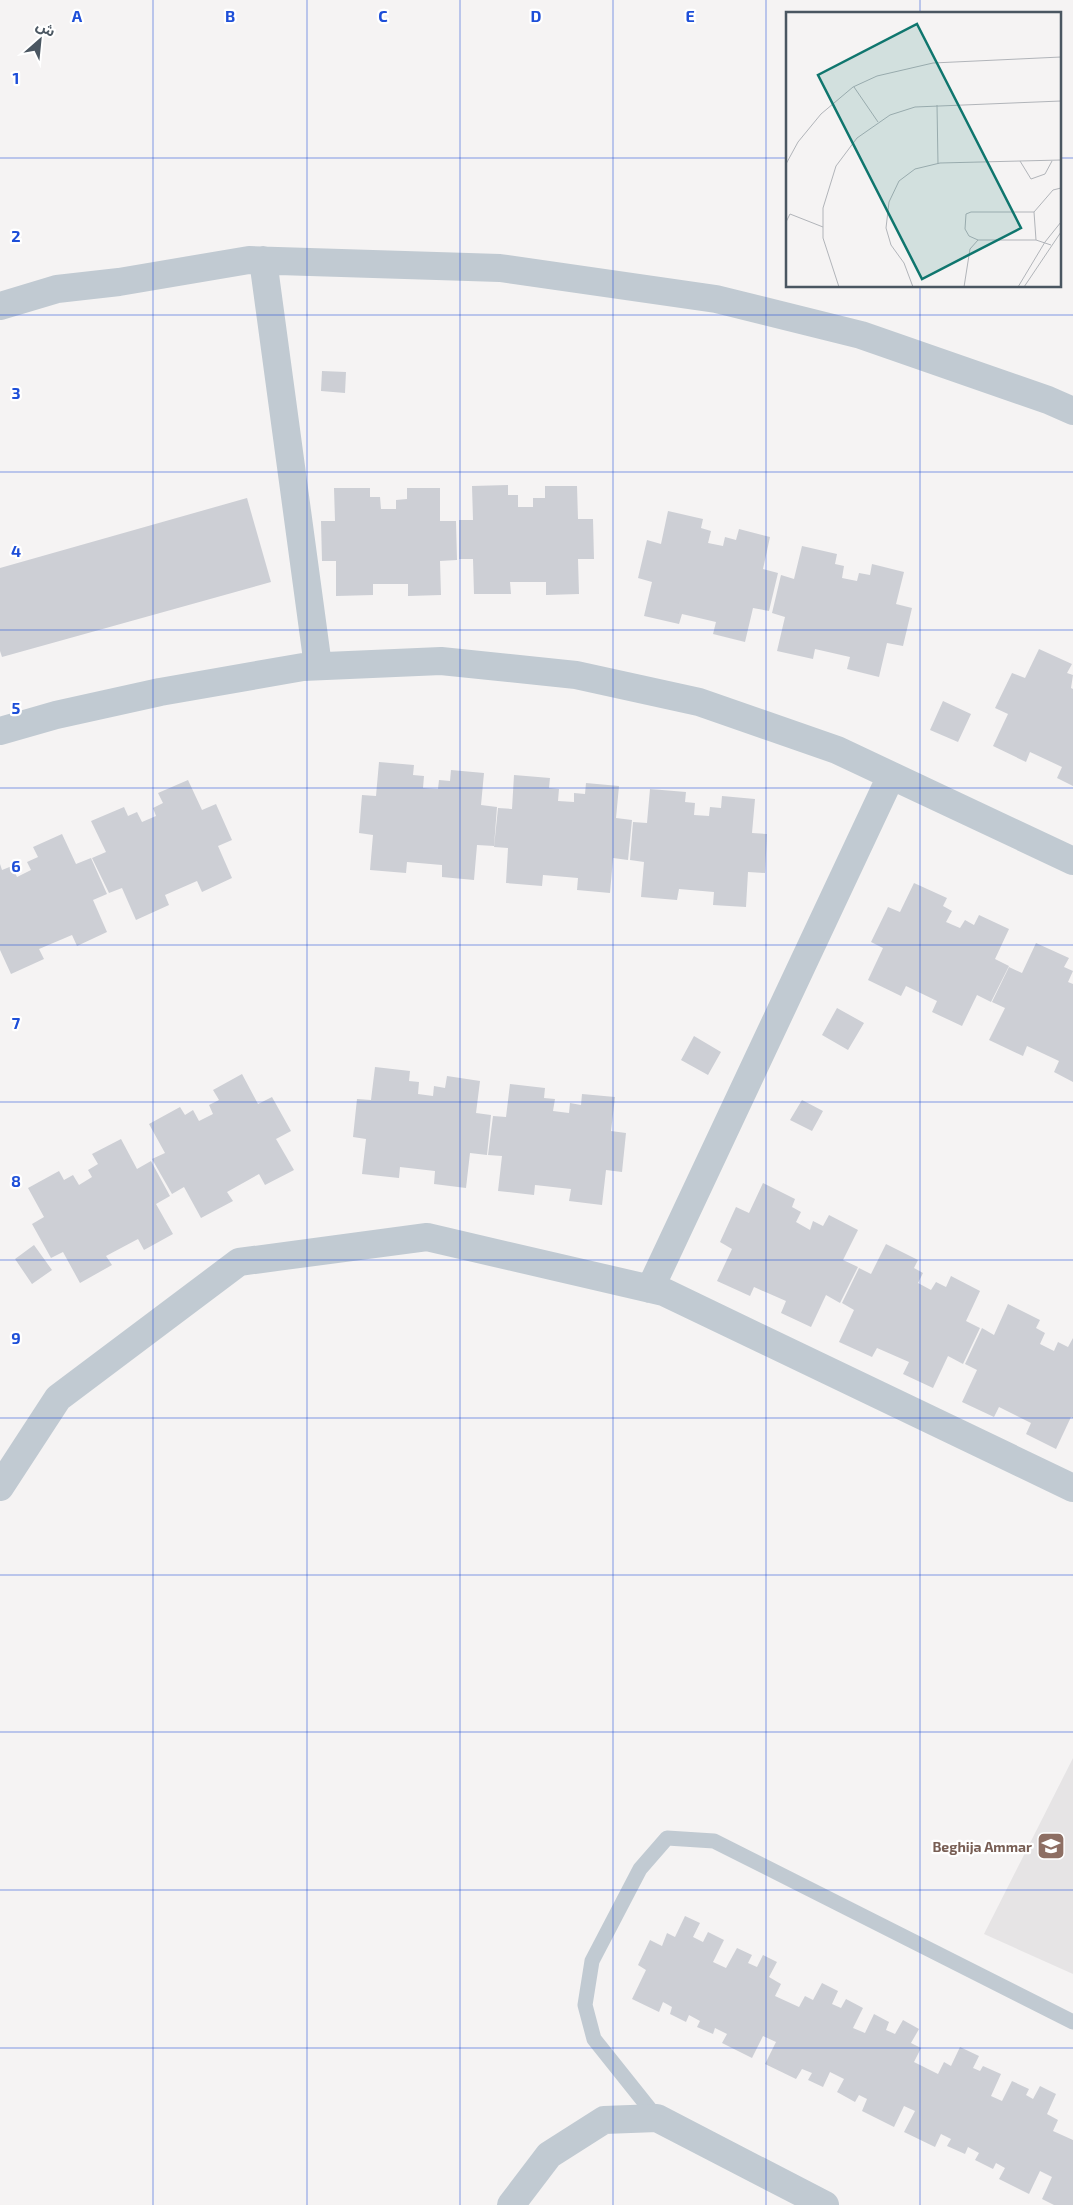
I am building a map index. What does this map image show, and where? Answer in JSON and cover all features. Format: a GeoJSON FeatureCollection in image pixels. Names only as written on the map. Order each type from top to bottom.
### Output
{"type":"FeatureCollection","features":[{"type":"Feature","properties":{"kind":"street"},"geometry":{"type":"LineString","coordinates":[[0,306],[57,289],[119,282],[249,260],[500,268],[716,299],[861,335],[1048,400],[1073,411]]}},
{"type":"Feature","properties":{"kind":"street"},"geometry":{"type":"LineString","coordinates":[[263,260],[318,666]]}},
{"type":"Feature","properties":{"kind":"street"},"geometry":{"type":"LineString","coordinates":[[0,731],[56,714],[160,692],[303,667],[441,661],[576,675],[698,702],[837,750],[1073,861]]}},
{"type":"Feature","properties":{"kind":"street"},"geometry":{"type":"LineString","coordinates":[[650,1289],[891,776]]}},
{"type":"Feature","properties":{"kind":"street"},"geometry":{"type":"LineString","coordinates":[[0,1487],[58,1398],[239,1262],[427,1237],[664,1292],[1073,1488]]}},
{"type":"Feature","properties":{"kind":"street"},"geometry":{"type":"LineString","coordinates":[[511,2205],[549,2155],[604,2120],[657,2118],[825,2205]]}},
{"type":"Feature","properties":{"kind":"lane"},"geometry":{"type":"LineString","coordinates":[[657,2118],[594,2039],[585,2005],[592,1961],[640,1869],[667,1838],[714,1841],[1073,2022]]}},
{"type":"Feature","properties":{"kind":"shaded area","name":"Beghija Ammar"},"geometry":{"type":"Polygon","coordinates":[[[1073,1758],[1073,1974],[984,1934],[1073,1758]]]}},
{"type":"Feature","properties":{"kind":"building"},"geometry":{"type":"Polygon","coordinates":[[[322,371],[346,372],[345,393],[321,391],[322,371]]]}},
{"type":"Feature","properties":{"kind":"building"},"geometry":{"type":"Polygon","coordinates":[[[508,485],[508,495],[518,495],[518,507],[533,507],[533,498],[545,498],[545,486],[577,486],[578,519],[593,519],[594,559],[578,559],[579,594],[546,595],[546,582],[510,582],[511,594],[474,594],[473,559],[459,559],[459,520],[473,520],[472,486],[508,485]]]}},
{"type":"Feature","properties":{"kind":"building"},"geometry":{"type":"Polygon","coordinates":[[[334,488],[370,488],[370,497],[380,497],[381,509],[396,509],[396,500],[407,499],[407,488],[440,488],[440,521],[456,521],[457,560],[440,561],[441,595],[408,596],[408,584],[373,584],[373,595],[336,596],[336,561],[322,561],[321,521],[335,521],[334,488]]]}},
{"type":"Feature","properties":{"kind":"building"},"geometry":{"type":"Polygon","coordinates":[[[247,498],[271,582],[2,657],[0,651],[0,568],[247,498]]]}},
{"type":"Feature","properties":{"kind":"building"},"geometry":{"type":"Polygon","coordinates":[[[668,511],[703,519],[701,528],[711,531],[708,543],[723,546],[725,537],[736,540],[739,529],[770,537],[763,569],[778,573],[769,611],[753,608],[745,642],[713,634],[716,622],[682,614],[679,624],[644,616],[652,582],[638,578],[647,540],[661,544],[668,511]]]}},
{"type":"Feature","properties":{"kind":"building"},"geometry":{"type":"Polygon","coordinates":[[[802,546],[837,554],[835,564],[844,566],[842,578],[857,581],[859,573],[870,575],[872,564],[904,572],[896,604],[912,608],[903,646],[887,643],[879,677],[847,669],[850,657],[815,649],[813,659],[777,651],[785,617],[772,613],[781,575],[794,579],[802,546]]]}},
{"type":"Feature","properties":{"kind":"building"},"geometry":{"type":"Polygon","coordinates":[[[1039,649],[1072,664],[1067,673],[1073,675],[1071,688],[1073,689],[1073,786],[1057,778],[1062,767],[1030,752],[1026,762],[993,746],[1008,714],[995,708],[1012,673],[1025,678],[1039,649]]]}},
{"type":"Feature","properties":{"kind":"building"},"geometry":{"type":"Polygon","coordinates":[[[943,701],[971,714],[958,742],[930,730],[943,701]]]}},
{"type":"Feature","properties":{"kind":"building"},"geometry":{"type":"Polygon","coordinates":[[[379,762],[414,765],[413,775],[424,776],[423,788],[438,789],[439,780],[450,781],[451,770],[484,773],[481,805],[497,807],[494,846],[477,845],[474,880],[442,877],[442,865],[407,862],[406,873],[370,870],[373,835],[359,833],[362,795],[376,796],[379,762]]]}},
{"type":"Feature","properties":{"kind":"building"},"geometry":{"type":"Polygon","coordinates":[[[514,775],[550,778],[549,788],[559,789],[558,801],[574,802],[574,793],[585,794],[586,783],[619,786],[616,818],[632,820],[628,860],[613,858],[610,893],[577,890],[578,878],[543,875],[542,886],[506,883],[508,848],[494,847],[498,808],[512,809],[514,775]]]}},
{"type":"Feature","properties":{"kind":"building"},"geometry":{"type":"Polygon","coordinates":[[[188,780],[202,810],[216,804],[232,840],[218,846],[232,878],[202,892],[197,881],[165,895],[169,905],[136,920],[122,888],[109,893],[92,858],[106,852],[91,821],[124,807],[128,816],[137,812],[142,822],[156,816],[153,808],[163,803],[158,793],[188,780]]]}},
{"type":"Feature","properties":{"kind":"building"},"geometry":{"type":"Polygon","coordinates":[[[650,789],[686,792],[685,802],[695,803],[694,815],[709,816],[710,807],[721,808],[722,796],[755,799],[752,833],[767,834],[765,873],[748,872],[746,907],[713,905],[714,892],[679,889],[677,900],[641,897],[644,862],[630,860],[633,822],[647,823],[650,789]]]}},
{"type":"Feature","properties":{"kind":"building"},"geometry":{"type":"Polygon","coordinates":[[[62,834],[76,864],[91,858],[107,894],[93,900],[107,932],[77,946],[72,935],[39,949],[44,959],[11,974],[0,950],[0,864],[2,870],[12,866],[17,877],[31,870],[27,862],[38,857],[33,847],[62,834]]]}},
{"type":"Feature","properties":{"kind":"building"},"geometry":{"type":"Polygon","coordinates":[[[914,883],[947,898],[943,906],[952,911],[946,922],[960,928],[965,920],[974,925],[979,915],[1009,929],[995,959],[1009,966],[991,1002],[977,995],[962,1026],[932,1012],[937,1001],[906,986],[901,996],[868,980],[883,948],[871,942],[888,907],[900,912],[914,883]]]}},
{"type":"Feature","properties":{"kind":"building"},"geometry":{"type":"Polygon","coordinates":[[[1036,943],[1069,958],[1064,967],[1073,971],[1068,982],[1073,984],[1073,1082],[1054,1072],[1059,1061],[1027,1046],[1023,1056],[989,1040],[1005,1008],[992,1002],[1009,967],[1022,973],[1036,943]]]}},
{"type":"Feature","properties":{"kind":"building"},"geometry":{"type":"Polygon","coordinates":[[[837,1008],[864,1023],[848,1050],[822,1035],[837,1008]]]}},
{"type":"Feature","properties":{"kind":"building"},"geometry":{"type":"Polygon","coordinates":[[[694,1036],[721,1052],[708,1075],[681,1060],[694,1036]]]}},
{"type":"Feature","properties":{"kind":"building"},"geometry":{"type":"Polygon","coordinates":[[[375,1067],[410,1071],[409,1081],[419,1082],[418,1094],[433,1096],[434,1086],[445,1088],[447,1076],[480,1081],[476,1113],[491,1115],[487,1155],[470,1153],[466,1188],[434,1184],[435,1171],[400,1167],[399,1178],[362,1174],[366,1139],[353,1137],[357,1099],[371,1100],[375,1067]]]}},
{"type":"Feature","properties":{"kind":"building"},"geometry":{"type":"Polygon","coordinates":[[[242,1074],[258,1104],[272,1097],[291,1131],[276,1139],[294,1170],[265,1185],[259,1174],[227,1192],[233,1201],[201,1218],[184,1187],[172,1194],[152,1159],[165,1153],[149,1124],[180,1107],[185,1115],[193,1110],[199,1121],[213,1114],[209,1105],[219,1100],[213,1090],[242,1074]]]}},
{"type":"Feature","properties":{"kind":"building"},"geometry":{"type":"Polygon","coordinates":[[[510,1084],[545,1088],[544,1098],[555,1099],[553,1111],[569,1113],[570,1103],[581,1105],[582,1094],[615,1097],[611,1131],[626,1133],[622,1172],[606,1170],[602,1205],[569,1201],[571,1189],[535,1185],[534,1195],[498,1191],[502,1156],[488,1155],[493,1116],[506,1117],[510,1084]]]}},
{"type":"Feature","properties":{"kind":"building"},"geometry":{"type":"Polygon","coordinates":[[[802,1100],[823,1111],[812,1131],[790,1120],[802,1100]]]}},
{"type":"Feature","properties":{"kind":"building"},"geometry":{"type":"Polygon","coordinates":[[[121,1139],[137,1169],[151,1161],[170,1196],[156,1204],[173,1234],[144,1250],[138,1239],[106,1256],[112,1265],[80,1283],[63,1252],[51,1258],[32,1224],[44,1217],[28,1188],[59,1171],[64,1180],[73,1175],[79,1185],[92,1177],[88,1170],[98,1164],[92,1154],[121,1139]]]}},
{"type":"Feature","properties":{"kind":"building"},"geometry":{"type":"Polygon","coordinates":[[[763,1183],[795,1199],[792,1207],[801,1212],[796,1222],[810,1230],[813,1221],[823,1226],[829,1215],[858,1230],[843,1260],[858,1267],[840,1303],[826,1295],[811,1327],[781,1313],[786,1301],[754,1287],[750,1296],[717,1281],[732,1249],[720,1242],[736,1207],[749,1213],[763,1183]]]}},
{"type":"Feature","properties":{"kind":"building"},"geometry":{"type":"Polygon","coordinates":[[[886,1244],[918,1260],[914,1268],[923,1273],[918,1283],[931,1290],[936,1282],[946,1287],[951,1276],[980,1291],[966,1321],[980,1328],[963,1364],[948,1356],[933,1388],[903,1374],[909,1362],[877,1348],[872,1357],[839,1342],[854,1310],[842,1303],[859,1268],[871,1274],[886,1244]]]}},
{"type":"Feature","properties":{"kind":"building"},"geometry":{"type":"Polygon","coordinates":[[[34,1245],[52,1270],[32,1284],[15,1259],[34,1245]]]}},
{"type":"Feature","properties":{"kind":"building"},"geometry":{"type":"Polygon","coordinates":[[[1008,1304],[1040,1320],[1036,1328],[1045,1333],[1040,1344],[1054,1351],[1058,1342],[1068,1347],[1073,1338],[1073,1418],[1071,1417],[1056,1449],[1026,1434],[1031,1423],[999,1407],[994,1417],[962,1402],[977,1370],[965,1364],[982,1328],[994,1335],[1008,1304]]]}},
{"type":"Feature","properties":{"kind":"building"},"geometry":{"type":"Polygon","coordinates":[[[685,1916],[700,1923],[693,1937],[703,1942],[708,1932],[724,1940],[713,1962],[726,1968],[737,1948],[752,1955],[748,1963],[757,1967],[763,1955],[777,1962],[769,1977],[781,1984],[775,1996],[799,2007],[805,1996],[813,2000],[822,1983],[838,1991],[832,2004],[841,2008],[846,1999],[863,2008],[853,2028],[865,2033],[874,2014],[889,2022],[886,2030],[895,2034],[903,2020],[919,2029],[911,2043],[921,2048],[914,2062],[938,2074],[944,2062],[951,2066],[960,2047],[979,2056],[973,2068],[980,2071],[983,2066],[1001,2074],[991,2096],[1002,2101],[1012,2081],[1029,2089],[1026,2095],[1033,2099],[1040,2086],[1056,2094],[1047,2114],[1058,2120],[1053,2131],[1073,2140],[1073,2205],[1054,2205],[1042,2199],[1052,2177],[1040,2171],[1029,2194],[999,2179],[1005,2168],[996,2163],[993,2169],[975,2160],[979,2153],[968,2147],[965,2154],[947,2146],[951,2139],[941,2134],[935,2147],[904,2132],[915,2111],[904,2106],[894,2127],[862,2111],[867,2099],[859,2095],[855,2102],[837,2092],[844,2079],[830,2072],[823,2087],[808,2080],[812,2073],[802,2069],[796,2079],[765,2064],[776,2042],[763,2036],[752,2058],[722,2043],[727,2034],[715,2028],[713,2034],[697,2027],[700,2021],[689,2015],[686,2022],[670,2014],[672,2007],[663,2002],[659,2012],[632,1999],[646,1970],[638,1965],[650,1940],[662,1946],[667,1933],[675,1937],[685,1916]]]}},
{"type":"Feature","properties":{"kind":"place","name":"Beghija Ammar"},"geometry":{"type":"Point","coordinates":[1051,1846]}}]}
